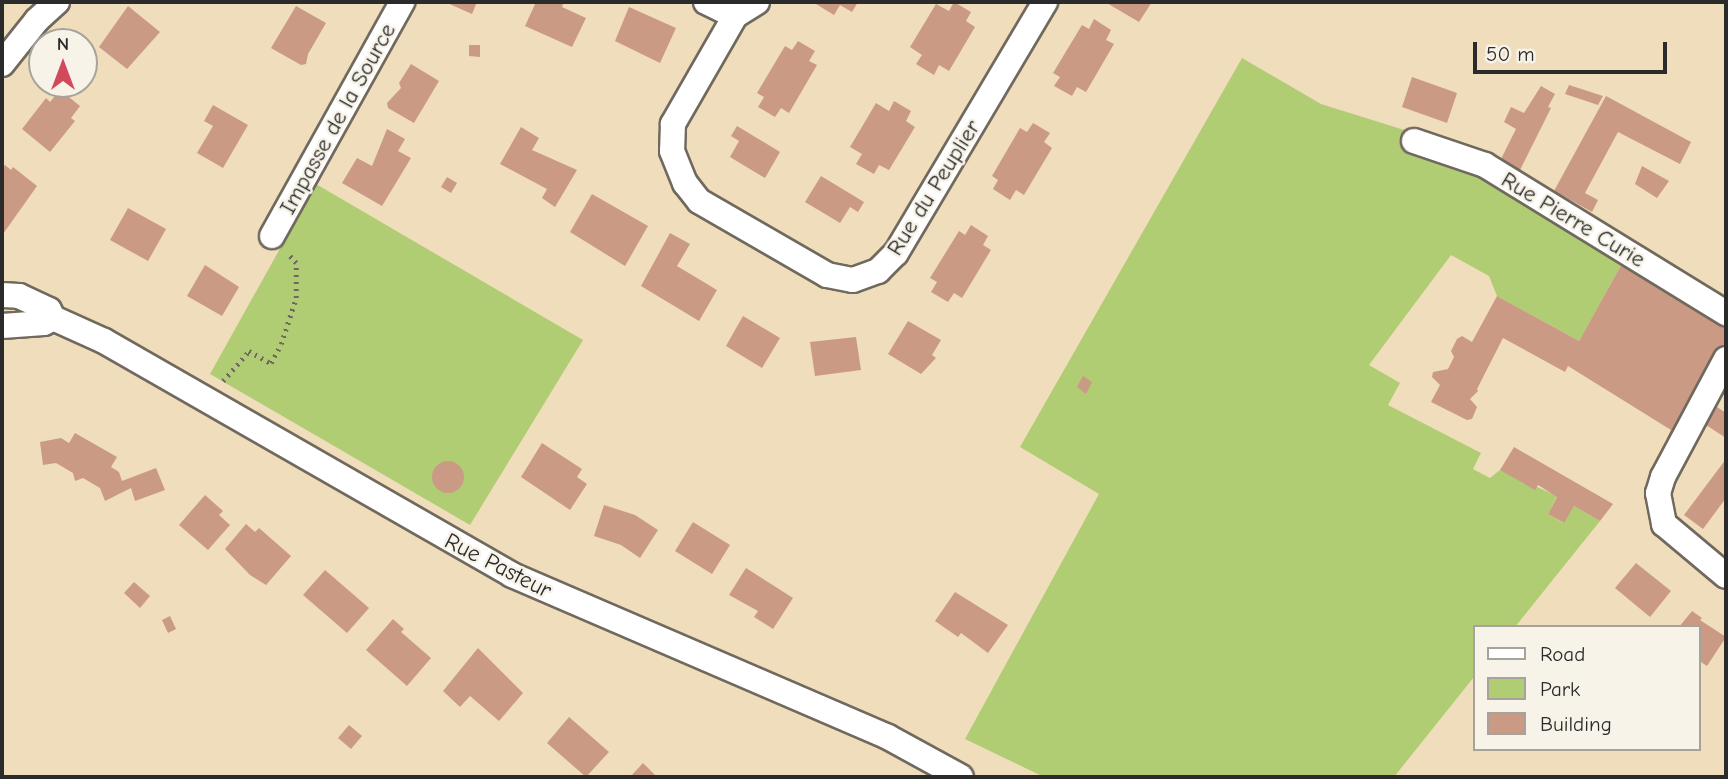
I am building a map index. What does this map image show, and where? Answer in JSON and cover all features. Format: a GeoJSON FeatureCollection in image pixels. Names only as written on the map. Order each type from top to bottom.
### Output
{"type":"FeatureCollection","features":[{"type":"Feature","properties":{"kind":"street"},"geometry":{"type":"LineString","coordinates":[[2,64],[37,20],[57,2]]}},
{"type":"Feature","properties":{"kind":"street","name":"Impasse de la Source"},"geometry":{"type":"LineString","coordinates":[[272,236],[402,2]]}},
{"type":"Feature","properties":{"kind":"street"},"geometry":{"type":"LineString","coordinates":[[706,2],[735,16],[757,2]]}},
{"type":"Feature","properties":{"kind":"street","name":"Rue du Peuplier"},"geometry":{"type":"LineString","coordinates":[[735,16],[670,132],[671,151],[685,183],[699,201],[813,268],[840,279],[853,280],[878,271],[896,253],[1045,2]]}},
{"type":"Feature","properties":{"kind":"street","name":"Rue Pierre Curie"},"geometry":{"type":"LineString","coordinates":[[1414,141],[1485,165],[1726,313]]}},
{"type":"Feature","properties":{"kind":"street"},"geometry":{"type":"LineString","coordinates":[[2,295],[2,321]]}},
{"type":"Feature","properties":{"kind":"street","name":"Rue Pasteur"},"geometry":{"type":"LineString","coordinates":[[2,295],[19,296],[49,310],[53,318],[85,331],[512,575],[888,737],[961,777]]}},
{"type":"Feature","properties":{"kind":"street"},"geometry":{"type":"LineString","coordinates":[[2,326],[44,323],[53,318]]}},
{"type":"Feature","properties":{"kind":"street"},"geometry":{"type":"LineString","coordinates":[[1726,359],[1663,477],[1658,503],[1664,524],[1670,531],[1726,576]]}},
{"type":"Feature","properties":{"kind":"path"},"geometry":{"type":"LineString","coordinates":[[206,401],[248,351],[271,363],[281,344],[296,298],[296,263],[272,236]]}},
{"type":"Feature","properties":{"kind":"green space"},"geometry":{"type":"Polygon","coordinates":[[[1242,58],[1321,104],[1414,133],[1624,260],[1579,341],[1497,296],[1489,276],[1451,255],[1369,365],[1400,383],[1388,405],[1481,453],[1473,469],[1490,478],[1500,470],[1557,496],[1548,514],[1563,523],[1574,506],[1600,521],[1517,625],[1472,625],[1472,680],[1394,777],[1044,777],[965,739],[1099,494],[1020,447],[1242,58]]]}},
{"type":"Feature","properties":{"kind":"green space"},"geometry":{"type":"Polygon","coordinates":[[[316,184],[583,340],[470,525],[210,374],[316,184]]]}},
{"type":"Feature","properties":{"kind":"building"},"geometry":{"type":"Polygon","coordinates":[[[445,2],[477,2],[472,14],[445,2]]]}},
{"type":"Feature","properties":{"kind":"building"},"geometry":{"type":"Polygon","coordinates":[[[536,2],[558,2],[563,4],[562,7],[586,18],[572,47],[525,26],[536,2]]]}},
{"type":"Feature","properties":{"kind":"building"},"geometry":{"type":"Polygon","coordinates":[[[858,2],[852,12],[840,5],[834,15],[816,4],[858,2]]]}},
{"type":"Feature","properties":{"kind":"building"},"geometry":{"type":"Polygon","coordinates":[[[954,2],[971,12],[966,21],[975,27],[949,71],[939,65],[934,75],[916,64],[922,55],[910,47],[936,4],[949,11],[954,2]]]}},
{"type":"Feature","properties":{"kind":"building"},"geometry":{"type":"Polygon","coordinates":[[[1105,2],[1152,2],[1139,22],[1105,2]]]}},
{"type":"Feature","properties":{"kind":"building"},"geometry":{"type":"Polygon","coordinates":[[[128,6],[160,32],[127,69],[99,47],[128,6]]]}},
{"type":"Feature","properties":{"kind":"building"},"geometry":{"type":"Polygon","coordinates":[[[296,6],[326,23],[308,54],[306,64],[301,65],[271,48],[296,6]]]}},
{"type":"Feature","properties":{"kind":"building"},"geometry":{"type":"Polygon","coordinates":[[[629,7],[676,28],[660,63],[615,41],[629,7]]]}},
{"type":"Feature","properties":{"kind":"building"},"geometry":{"type":"Polygon","coordinates":[[[1094,19],[1111,30],[1106,40],[1114,44],[1086,92],[1077,87],[1072,96],[1054,86],[1060,77],[1053,73],[1082,25],[1089,29],[1094,19]]]}},
{"type":"Feature","properties":{"kind":"building"},"geometry":{"type":"Polygon","coordinates":[[[798,41],[815,51],[809,61],[817,65],[789,113],[781,108],[775,117],[758,107],[764,97],[757,93],[785,46],[792,50],[798,41]]]}},
{"type":"Feature","properties":{"kind":"building"},"geometry":{"type":"Polygon","coordinates":[[[469,45],[480,45],[480,57],[469,56],[469,45]]]}},
{"type":"Feature","properties":{"kind":"building"},"geometry":{"type":"Polygon","coordinates":[[[411,64],[439,81],[414,123],[388,108],[387,103],[401,88],[399,83],[411,64]]]}},
{"type":"Feature","properties":{"kind":"building"},"geometry":{"type":"Polygon","coordinates":[[[1412,77],[1457,93],[1447,123],[1402,107],[1412,77]]]}},
{"type":"Feature","properties":{"kind":"building"},"geometry":{"type":"Polygon","coordinates":[[[1569,85],[1603,96],[1598,105],[1565,94],[1569,85]]]}},
{"type":"Feature","properties":{"kind":"building"},"geometry":{"type":"Polygon","coordinates":[[[1541,86],[1555,94],[1548,107],[1551,108],[1519,172],[1500,161],[1516,129],[1504,122],[1511,107],[1524,113],[1541,86]]]}},
{"type":"Feature","properties":{"kind":"building"},"geometry":{"type":"Polygon","coordinates":[[[1606,96],[1691,142],[1680,164],[1618,132],[1585,193],[1598,200],[1592,212],[1554,191],[1606,96]]]}},
{"type":"Feature","properties":{"kind":"building"},"geometry":{"type":"Polygon","coordinates":[[[46,98],[50,102],[53,98],[70,98],[80,106],[71,118],[75,121],[50,152],[22,129],[46,98]]]}},
{"type":"Feature","properties":{"kind":"building"},"geometry":{"type":"Polygon","coordinates":[[[894,101],[911,111],[906,121],[915,127],[889,170],[879,165],[874,174],[856,164],[862,154],[850,147],[876,103],[889,111],[894,101]]]}},
{"type":"Feature","properties":{"kind":"building"},"geometry":{"type":"Polygon","coordinates":[[[213,105],[248,125],[223,168],[197,153],[213,126],[204,121],[213,105]]]}},
{"type":"Feature","properties":{"kind":"building"},"geometry":{"type":"Polygon","coordinates":[[[1033,123],[1050,133],[1044,142],[1052,148],[1024,195],[1016,190],[1010,200],[993,189],[998,180],[992,176],[1020,128],[1027,132],[1033,123]]]}},
{"type":"Feature","properties":{"kind":"building"},"geometry":{"type":"Polygon","coordinates":[[[737,126],[780,152],[765,178],[730,157],[739,141],[731,136],[737,126]]]}},
{"type":"Feature","properties":{"kind":"building"},"geometry":{"type":"Polygon","coordinates":[[[521,127],[539,138],[532,150],[577,170],[555,207],[542,198],[547,189],[500,164],[521,127]]]}},
{"type":"Feature","properties":{"kind":"building"},"geometry":{"type":"Polygon","coordinates":[[[387,129],[405,139],[398,151],[411,158],[382,206],[342,183],[357,158],[372,166],[387,129]]]}},
{"type":"Feature","properties":{"kind":"building"},"geometry":{"type":"Polygon","coordinates":[[[5,165],[11,170],[13,167],[37,186],[3,234],[2,169],[5,165]]]}},
{"type":"Feature","properties":{"kind":"building"},"geometry":{"type":"Polygon","coordinates":[[[1642,166],[1669,181],[1657,198],[1635,184],[1642,166]]]}},
{"type":"Feature","properties":{"kind":"building"},"geometry":{"type":"Polygon","coordinates":[[[821,176],[864,202],[858,212],[850,207],[840,223],[805,202],[821,176]]]}},
{"type":"Feature","properties":{"kind":"building"},"geometry":{"type":"Polygon","coordinates":[[[447,177],[457,183],[451,193],[441,187],[447,177]]]}},
{"type":"Feature","properties":{"kind":"building"},"geometry":{"type":"Polygon","coordinates":[[[592,194],[648,226],[625,266],[570,232],[592,194]]]}},
{"type":"Feature","properties":{"kind":"building"},"geometry":{"type":"Polygon","coordinates":[[[128,208],[166,229],[148,261],[110,240],[128,208]]]}},
{"type":"Feature","properties":{"kind":"building"},"geometry":{"type":"Polygon","coordinates":[[[971,225],[988,236],[983,245],[991,250],[962,298],[954,293],[948,302],[931,292],[937,282],[930,278],[959,231],[965,235],[971,225]]]}},
{"type":"Feature","properties":{"kind":"building"},"geometry":{"type":"Polygon","coordinates":[[[670,233],[690,244],[677,266],[717,290],[699,321],[641,286],[670,233]]]}},
{"type":"Feature","properties":{"kind":"building"},"geometry":{"type":"Polygon","coordinates":[[[1624,260],[1726,325],[1726,343],[1674,441],[1667,438],[1671,430],[1568,366],[1565,372],[1503,338],[1478,391],[1470,399],[1477,407],[1472,419],[1467,420],[1431,402],[1440,385],[1432,377],[1433,372],[1448,369],[1454,357],[1451,351],[1457,339],[1462,336],[1472,342],[1497,296],[1579,341],[1624,260]]]}},
{"type":"Feature","properties":{"kind":"building"},"geometry":{"type":"Polygon","coordinates":[[[205,265],[239,287],[222,316],[187,296],[205,265]]]}},
{"type":"Feature","properties":{"kind":"building"},"geometry":{"type":"Polygon","coordinates":[[[743,316],[780,338],[762,368],[726,346],[743,316]]]}},
{"type":"Feature","properties":{"kind":"building"},"geometry":{"type":"Polygon","coordinates":[[[908,321],[941,340],[932,355],[936,358],[921,374],[888,354],[908,321]]]}},
{"type":"Feature","properties":{"kind":"building"},"geometry":{"type":"Polygon","coordinates":[[[856,337],[861,370],[815,376],[810,342],[856,337]]]}},
{"type":"Feature","properties":{"kind":"building"},"geometry":{"type":"Polygon","coordinates":[[[1083,376],[1092,382],[1086,394],[1077,387],[1083,376]]]}},
{"type":"Feature","properties":{"kind":"building"},"geometry":{"type":"Polygon","coordinates":[[[1717,407],[1726,413],[1726,438],[1706,425],[1717,407]]]}},
{"type":"Feature","properties":{"kind":"building"},"geometry":{"type":"Polygon","coordinates":[[[75,433],[117,457],[111,467],[119,472],[122,481],[156,468],[165,490],[135,501],[131,488],[105,501],[100,488],[83,478],[75,481],[73,473],[56,463],[43,465],[40,442],[61,438],[69,443],[75,433]]]}},
{"type":"Feature","properties":{"kind":"building"},"geometry":{"type":"Polygon","coordinates":[[[542,443],[582,469],[577,477],[587,484],[570,510],[521,477],[542,443]]]}},
{"type":"Feature","properties":{"kind":"building"},"geometry":{"type":"Polygon","coordinates":[[[1514,447],[1613,504],[1600,521],[1574,506],[1564,523],[1548,514],[1557,497],[1538,485],[1535,490],[1500,470],[1514,447]]]}},
{"type":"Feature","properties":{"kind":"building"},"geometry":{"type":"Polygon","coordinates":[[[1726,459],[1726,498],[1703,529],[1684,515],[1726,459]]]}},
{"type":"Feature","properties":{"kind":"building"},"geometry":{"type":"Polygon","coordinates":[[[448,461],[459,466],[464,477],[459,488],[448,493],[437,488],[432,477],[437,466],[448,461]]]}},
{"type":"Feature","properties":{"kind":"building"},"geometry":{"type":"Polygon","coordinates":[[[205,495],[223,511],[219,515],[230,525],[208,550],[179,525],[205,495]]]}},
{"type":"Feature","properties":{"kind":"building"},"geometry":{"type":"Polygon","coordinates":[[[604,505],[635,515],[658,530],[640,558],[621,545],[594,536],[604,505]]]}},
{"type":"Feature","properties":{"kind":"building"},"geometry":{"type":"Polygon","coordinates":[[[693,522],[730,545],[712,574],[675,551],[693,522]]]}},
{"type":"Feature","properties":{"kind":"building"},"geometry":{"type":"Polygon","coordinates":[[[246,524],[255,532],[259,528],[291,556],[266,585],[250,575],[225,549],[246,524]]]}},
{"type":"Feature","properties":{"kind":"building"},"geometry":{"type":"Polygon","coordinates":[[[1636,563],[1671,591],[1650,617],[1615,588],[1636,563]]]}},
{"type":"Feature","properties":{"kind":"building"},"geometry":{"type":"Polygon","coordinates":[[[746,568],[793,598],[773,629],[754,617],[758,611],[729,595],[746,568]]]}},
{"type":"Feature","properties":{"kind":"building"},"geometry":{"type":"Polygon","coordinates":[[[325,570],[369,608],[347,633],[303,595],[325,570]]]}},
{"type":"Feature","properties":{"kind":"building"},"geometry":{"type":"Polygon","coordinates":[[[134,582],[150,596],[140,608],[124,593],[134,582]]]}},
{"type":"Feature","properties":{"kind":"building"},"geometry":{"type":"Polygon","coordinates":[[[955,592],[1008,625],[988,653],[961,633],[958,637],[935,621],[955,592]]]}},
{"type":"Feature","properties":{"kind":"building"},"geometry":{"type":"Polygon","coordinates":[[[1692,611],[1702,618],[1700,620],[1726,637],[1707,666],[1700,661],[1700,625],[1681,625],[1692,611]]]}},
{"type":"Feature","properties":{"kind":"building"},"geometry":{"type":"Polygon","coordinates":[[[170,616],[176,629],[168,633],[162,620],[170,616]]]}},
{"type":"Feature","properties":{"kind":"building"},"geometry":{"type":"Polygon","coordinates":[[[393,619],[404,629],[401,632],[431,658],[407,686],[366,650],[393,619]]]}},
{"type":"Feature","properties":{"kind":"building"},"geometry":{"type":"Polygon","coordinates":[[[478,648],[523,693],[499,721],[470,696],[460,707],[443,691],[478,648]]]}},
{"type":"Feature","properties":{"kind":"building"},"geometry":{"type":"Polygon","coordinates":[[[569,717],[609,752],[586,777],[547,743],[569,717]]]}},
{"type":"Feature","properties":{"kind":"building"},"geometry":{"type":"Polygon","coordinates":[[[349,725],[362,736],[351,749],[338,738],[349,725]]]}},
{"type":"Feature","properties":{"kind":"building"},"geometry":{"type":"Polygon","coordinates":[[[643,763],[655,775],[630,777],[643,763]]]}}]}
